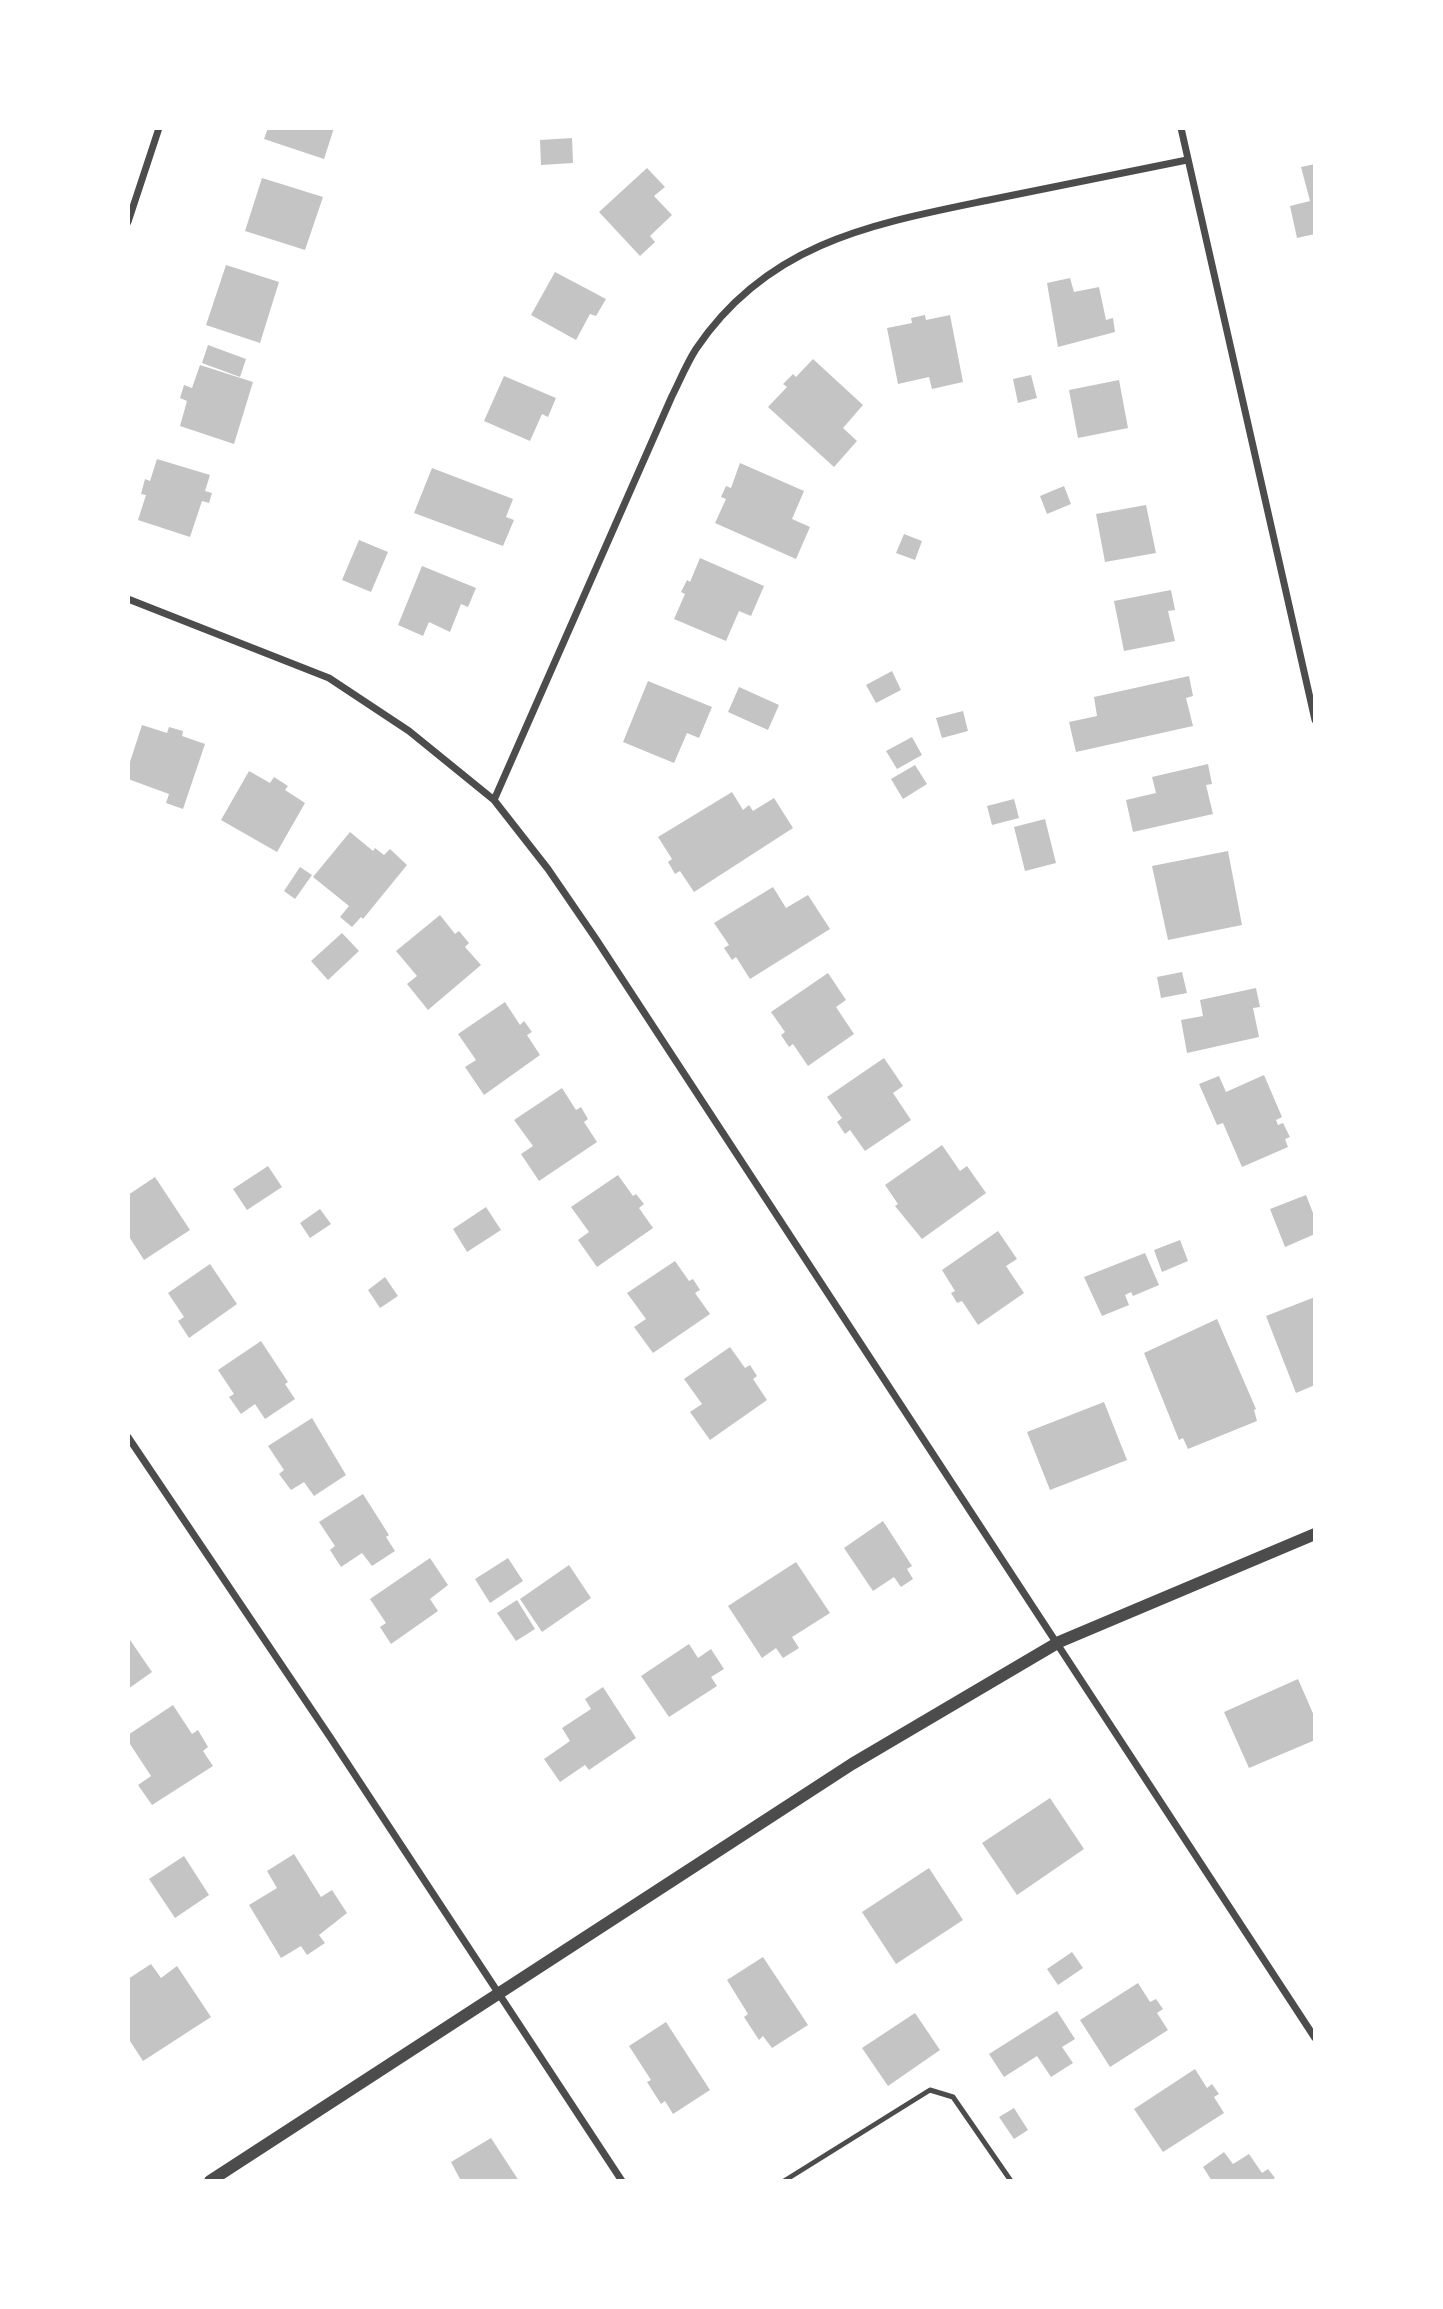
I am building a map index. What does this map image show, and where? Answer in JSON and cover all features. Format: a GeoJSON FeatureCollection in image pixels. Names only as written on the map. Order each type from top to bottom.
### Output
{"type":"FeatureCollection","features":[{"type":"Feature","properties":{"kind":"street"},"geometry":{"type":"LineString","coordinates":[[128,222],[159,128]]}},
{"type":"Feature","properties":{"kind":"street"},"geometry":{"type":"LineString","coordinates":[[1181,128],[1315,719]]}},
{"type":"Feature","properties":{"kind":"street"},"geometry":{"type":"LineString","coordinates":[[494,800],[672,396],[696,349],[735,301],[768,275],[823,243],[884,222],[1187,160]]}},
{"type":"Feature","properties":{"kind":"street"},"geometry":{"type":"LineString","coordinates":[[128,599],[329,678],[409,731],[494,800],[555,879],[1059,1642],[1315,2038]]}},
{"type":"Feature","properties":{"kind":"street"},"geometry":{"type":"LineString","coordinates":[[128,1437],[622,2181]]}},
{"type":"Feature","properties":{"kind":"street"},"geometry":{"type":"LineString","coordinates":[[210,2181],[852,1764],[1059,1642],[1315,1534]]}},
{"type":"Feature","properties":{"kind":"lane"},"geometry":{"type":"LineString","coordinates":[[784,2181],[930,2090],[953,2097],[1011,2181]]}},
{"type":"Feature","properties":{"kind":"building"},"geometry":{"type":"Polygon","coordinates":[[[268,128],[334,128],[324,159],[264,139],[268,128]]]}},
{"type":"Feature","properties":{"kind":"building"},"geometry":{"type":"Polygon","coordinates":[[[572,138],[573,163],[541,165],[540,140],[572,138]]]}},
{"type":"Feature","properties":{"kind":"building"},"geometry":{"type":"Polygon","coordinates":[[[1315,164],[1315,234],[1297,238],[1290,206],[1310,201],[1301,167],[1315,164]]]}},
{"type":"Feature","properties":{"kind":"building"},"geometry":{"type":"Polygon","coordinates":[[[647,168],[665,187],[654,196],[672,215],[650,236],[655,242],[640,256],[599,212],[647,168]]]}},
{"type":"Feature","properties":{"kind":"building"},"geometry":{"type":"Polygon","coordinates":[[[262,178],[323,197],[305,250],[245,231],[262,178]]]}},
{"type":"Feature","properties":{"kind":"building"},"geometry":{"type":"Polygon","coordinates":[[[226,265],[279,282],[260,343],[206,325],[226,265]]]}},
{"type":"Feature","properties":{"kind":"building"},"geometry":{"type":"Polygon","coordinates":[[[555,272],[606,299],[596,316],[590,314],[576,340],[531,315],[555,272]]]}},
{"type":"Feature","properties":{"kind":"building"},"geometry":{"type":"Polygon","coordinates":[[[1070,278],[1074,292],[1099,287],[1106,320],[1113,318],[1115,332],[1058,347],[1047,283],[1070,278]]]}},
{"type":"Feature","properties":{"kind":"building"},"geometry":{"type":"Polygon","coordinates":[[[925,315],[926,320],[950,315],[963,382],[932,389],[929,377],[898,384],[887,328],[912,323],[911,318],[925,315]]]}},
{"type":"Feature","properties":{"kind":"building"},"geometry":{"type":"Polygon","coordinates":[[[208,345],[246,359],[240,377],[202,363],[208,345]]]}},
{"type":"Feature","properties":{"kind":"building"},"geometry":{"type":"Polygon","coordinates":[[[813,359],[863,405],[843,428],[857,441],[834,467],[768,407],[787,387],[783,384],[793,374],[796,377],[813,359]]]}},
{"type":"Feature","properties":{"kind":"building"},"geometry":{"type":"Polygon","coordinates":[[[200,365],[253,382],[234,444],[180,426],[187,401],[180,398],[184,385],[192,388],[200,365]]]}},
{"type":"Feature","properties":{"kind":"building"},"geometry":{"type":"Polygon","coordinates":[[[1031,375],[1037,398],[1018,403],[1013,379],[1031,375]]]}},
{"type":"Feature","properties":{"kind":"building"},"geometry":{"type":"Polygon","coordinates":[[[504,376],[556,398],[548,417],[542,414],[530,441],[484,421],[504,376]]]}},
{"type":"Feature","properties":{"kind":"building"},"geometry":{"type":"Polygon","coordinates":[[[1119,380],[1128,428],[1078,438],[1069,390],[1119,380]]]}},
{"type":"Feature","properties":{"kind":"building"},"geometry":{"type":"Polygon","coordinates":[[[157,459],[210,475],[205,491],[212,493],[209,503],[202,501],[190,537],[138,520],[146,495],[141,494],[145,479],[150,481],[157,459]]]}},
{"type":"Feature","properties":{"kind":"building"},"geometry":{"type":"Polygon","coordinates":[[[740,463],[804,491],[792,519],[810,527],[796,559],[715,523],[726,499],[721,497],[726,486],[731,488],[740,463]]]}},
{"type":"Feature","properties":{"kind":"building"},"geometry":{"type":"Polygon","coordinates":[[[432,468],[513,499],[506,517],[514,520],[503,546],[414,513],[432,468]]]}},
{"type":"Feature","properties":{"kind":"building"},"geometry":{"type":"Polygon","coordinates":[[[1064,486],[1071,504],[1047,514],[1040,496],[1064,486]]]}},
{"type":"Feature","properties":{"kind":"building"},"geometry":{"type":"Polygon","coordinates":[[[1146,505],[1156,553],[1105,562],[1096,514],[1146,505]]]}},
{"type":"Feature","properties":{"kind":"building"},"geometry":{"type":"Polygon","coordinates":[[[904,534],[922,541],[915,560],[896,553],[904,534]]]}},
{"type":"Feature","properties":{"kind":"building"},"geometry":{"type":"Polygon","coordinates":[[[359,540],[388,552],[371,592],[342,580],[359,540]]]}},
{"type":"Feature","properties":{"kind":"building"},"geometry":{"type":"Polygon","coordinates":[[[700,558],[764,586],[751,616],[739,611],[726,641],[674,619],[685,594],[681,592],[687,580],[690,582],[700,558]]]}},
{"type":"Feature","properties":{"kind":"building"},"geometry":{"type":"Polygon","coordinates":[[[422,566],[476,588],[468,607],[461,604],[450,632],[429,622],[423,636],[398,625],[422,566]]]}},
{"type":"Feature","properties":{"kind":"building"},"geometry":{"type":"Polygon","coordinates":[[[1171,590],[1175,610],[1168,611],[1175,641],[1124,651],[1114,601],[1171,590]]]}},
{"type":"Feature","properties":{"kind":"building"},"geometry":{"type":"Polygon","coordinates":[[[892,671],[901,690],[876,703],[866,685],[892,671]]]}},
{"type":"Feature","properties":{"kind":"building"},"geometry":{"type":"Polygon","coordinates":[[[1189,676],[1193,696],[1186,698],[1193,726],[1076,752],[1069,722],[1097,716],[1094,697],[1189,676]]]}},
{"type":"Feature","properties":{"kind":"building"},"geometry":{"type":"Polygon","coordinates":[[[648,681],[712,707],[699,738],[687,733],[674,763],[623,742],[648,681]]]}},
{"type":"Feature","properties":{"kind":"building"},"geometry":{"type":"Polygon","coordinates":[[[739,687],[779,705],[768,730],[728,712],[739,687]]]}},
{"type":"Feature","properties":{"kind":"building"},"geometry":{"type":"Polygon","coordinates":[[[963,711],[968,731],[942,738],[936,718],[963,711]]]}},
{"type":"Feature","properties":{"kind":"building"},"geometry":{"type":"Polygon","coordinates":[[[142,725],[167,733],[169,727],[183,731],[182,736],[205,744],[183,809],[166,803],[169,794],[128,779],[128,768],[142,725]]]}},
{"type":"Feature","properties":{"kind":"building"},"geometry":{"type":"Polygon","coordinates":[[[912,737],[922,755],[897,769],[886,751],[912,737]]]}},
{"type":"Feature","properties":{"kind":"building"},"geometry":{"type":"Polygon","coordinates":[[[1208,764],[1212,784],[1206,785],[1213,814],[1133,832],[1126,800],[1156,793],[1152,777],[1208,764]]]}},
{"type":"Feature","properties":{"kind":"building"},"geometry":{"type":"Polygon","coordinates":[[[915,765],[927,784],[903,799],[891,779],[915,765]]]}},
{"type":"Feature","properties":{"kind":"building"},"geometry":{"type":"Polygon","coordinates":[[[249,771],[270,783],[274,777],[288,786],[285,790],[305,803],[277,852],[221,820],[249,771]]]}},
{"type":"Feature","properties":{"kind":"building"},"geometry":{"type":"Polygon","coordinates":[[[732,792],[743,810],[749,805],[753,811],[774,798],[793,828],[694,892],[680,871],[675,874],[668,862],[672,859],[658,837],[732,792]]]}},
{"type":"Feature","properties":{"kind":"building"},"geometry":{"type":"Polygon","coordinates":[[[1014,799],[1019,818],[992,825],[987,806],[1014,799]]]}},
{"type":"Feature","properties":{"kind":"building"},"geometry":{"type":"Polygon","coordinates":[[[1045,819],[1056,863],[1025,871],[1014,827],[1045,819]]]}},
{"type":"Feature","properties":{"kind":"building"},"geometry":{"type":"Polygon","coordinates":[[[350,832],[373,851],[375,848],[384,855],[390,849],[407,865],[363,919],[361,917],[352,927],[340,917],[349,906],[313,877],[350,832]]]}},
{"type":"Feature","properties":{"kind":"building"},"geometry":{"type":"Polygon","coordinates":[[[1228,851],[1242,925],[1168,940],[1152,866],[1228,851]]]}},
{"type":"Feature","properties":{"kind":"building"},"geometry":{"type":"Polygon","coordinates":[[[300,867],[312,875],[295,899],[284,891],[300,867]]]}},
{"type":"Feature","properties":{"kind":"building"},"geometry":{"type":"Polygon","coordinates":[[[773,887],[786,908],[808,895],[830,929],[750,979],[736,957],[732,960],[724,948],[729,945],[714,923],[773,887]]]}},
{"type":"Feature","properties":{"kind":"building"},"geometry":{"type":"Polygon","coordinates":[[[440,915],[455,934],[459,931],[469,943],[465,947],[481,965],[428,1010],[407,984],[417,976],[396,951],[440,915]]]}},
{"type":"Feature","properties":{"kind":"building"},"geometry":{"type":"Polygon","coordinates":[[[342,933],[359,951],[328,980],[311,961],[342,933]]]}},
{"type":"Feature","properties":{"kind":"building"},"geometry":{"type":"Polygon","coordinates":[[[1182,972],[1187,993],[1161,998],[1157,977],[1182,972]]]}},
{"type":"Feature","properties":{"kind":"building"},"geometry":{"type":"Polygon","coordinates":[[[828,973],[846,1000],[836,1007],[854,1034],[808,1066],[793,1044],[789,1047],[781,1035],[785,1032],[771,1012],[828,973]]]}},
{"type":"Feature","properties":{"kind":"building"},"geometry":{"type":"Polygon","coordinates":[[[1256,988],[1260,1007],[1253,1008],[1259,1037],[1187,1053],[1181,1020],[1203,1016],[1200,1000],[1256,988]]]}},
{"type":"Feature","properties":{"kind":"building"},"geometry":{"type":"Polygon","coordinates":[[[505,1002],[520,1025],[524,1021],[532,1032],[527,1035],[540,1055],[484,1095],[465,1067],[476,1060],[458,1034],[505,1002]]]}},
{"type":"Feature","properties":{"kind":"building"},"geometry":{"type":"Polygon","coordinates":[[[884,1058],[903,1086],[893,1093],[911,1120],[865,1151],[850,1130],[845,1134],[837,1122],[842,1118],[827,1097],[884,1058]]]}},
{"type":"Feature","properties":{"kind":"building"},"geometry":{"type":"Polygon","coordinates":[[[1264,1075],[1282,1117],[1276,1120],[1278,1125],[1283,1123],[1290,1137],[1285,1139],[1288,1147],[1242,1167],[1223,1123],[1217,1125],[1199,1084],[1219,1076],[1226,1092],[1264,1075]]]}},
{"type":"Feature","properties":{"kind":"building"},"geometry":{"type":"Polygon","coordinates":[[[562,1088],[576,1110],[581,1107],[588,1119],[584,1122],[597,1142],[539,1181],[521,1154],[533,1146],[514,1120],[562,1088]]]}},
{"type":"Feature","properties":{"kind":"building"},"geometry":{"type":"Polygon","coordinates":[[[942,1145],[960,1171],[967,1166],[986,1193],[922,1239],[895,1206],[898,1204],[885,1185],[942,1145]]]}},
{"type":"Feature","properties":{"kind":"building"},"geometry":{"type":"Polygon","coordinates":[[[268,1166],[282,1187],[247,1210],[233,1189],[268,1166]]]}},
{"type":"Feature","properties":{"kind":"building"},"geometry":{"type":"Polygon","coordinates":[[[618,1175],[633,1196],[636,1194],[644,1204],[639,1208],[653,1228],[597,1267],[578,1240],[589,1232],[571,1207],[618,1175]]]}},
{"type":"Feature","properties":{"kind":"building"},"geometry":{"type":"Polygon","coordinates":[[[155,1177],[190,1230],[144,1260],[128,1235],[128,1195],[155,1177]]]}},
{"type":"Feature","properties":{"kind":"building"},"geometry":{"type":"Polygon","coordinates":[[[1306,1195],[1315,1218],[1315,1234],[1285,1247],[1270,1209],[1306,1195]]]}},
{"type":"Feature","properties":{"kind":"building"},"geometry":{"type":"Polygon","coordinates":[[[486,1207],[501,1230],[467,1252],[453,1229],[486,1207]]]}},
{"type":"Feature","properties":{"kind":"building"},"geometry":{"type":"Polygon","coordinates":[[[320,1209],[331,1224],[310,1238],[300,1223],[320,1209]]]}},
{"type":"Feature","properties":{"kind":"building"},"geometry":{"type":"Polygon","coordinates":[[[998,1231],[1017,1259],[1006,1266],[1024,1293],[978,1325],[962,1301],[957,1303],[951,1293],[955,1291],[942,1270],[998,1231]]]}},
{"type":"Feature","properties":{"kind":"building"},"geometry":{"type":"Polygon","coordinates":[[[1180,1240],[1188,1261],[1162,1272],[1154,1250],[1180,1240]]]}},
{"type":"Feature","properties":{"kind":"building"},"geometry":{"type":"Polygon","coordinates":[[[1145,1253],[1159,1285],[1133,1296],[1131,1292],[1125,1295],[1129,1305],[1102,1316],[1084,1277],[1145,1253]]]}},
{"type":"Feature","properties":{"kind":"building"},"geometry":{"type":"Polygon","coordinates":[[[675,1261],[689,1281],[693,1279],[700,1290],[695,1293],[710,1314],[653,1353],[634,1327],[646,1319],[627,1293],[675,1261]]]}},
{"type":"Feature","properties":{"kind":"building"},"geometry":{"type":"Polygon","coordinates":[[[210,1264],[237,1304],[189,1338],[178,1321],[184,1317],[168,1293],[210,1264]]]}},
{"type":"Feature","properties":{"kind":"building"},"geometry":{"type":"Polygon","coordinates":[[[385,1277],[398,1296],[380,1308],[368,1290],[385,1277]]]}},
{"type":"Feature","properties":{"kind":"building"},"geometry":{"type":"Polygon","coordinates":[[[1315,1297],[1315,1385],[1296,1393],[1266,1316],[1315,1297]]]}},
{"type":"Feature","properties":{"kind":"building"},"geometry":{"type":"Polygon","coordinates":[[[1217,1319],[1256,1409],[1257,1421],[1188,1449],[1183,1438],[1179,1440],[1144,1353],[1217,1319]]]}},
{"type":"Feature","properties":{"kind":"building"},"geometry":{"type":"Polygon","coordinates":[[[261,1341],[288,1382],[285,1384],[295,1399],[265,1419],[255,1404],[241,1414],[229,1397],[234,1394],[218,1370],[261,1341]]]}},
{"type":"Feature","properties":{"kind":"building"},"geometry":{"type":"Polygon","coordinates":[[[730,1347],[745,1368],[750,1365],[757,1376],[753,1379],[767,1400],[710,1440],[690,1412],[702,1404],[684,1379],[730,1347]]]}},
{"type":"Feature","properties":{"kind":"building"},"geometry":{"type":"Polygon","coordinates":[[[1104,1402],[1127,1460],[1050,1490],[1027,1432],[1104,1402]]]}},
{"type":"Feature","properties":{"kind":"building"},"geometry":{"type":"Polygon","coordinates":[[[312,1418],[346,1475],[314,1496],[304,1482],[291,1490],[279,1474],[284,1470],[268,1446],[312,1418]]]}},
{"type":"Feature","properties":{"kind":"building"},"geometry":{"type":"Polygon","coordinates":[[[363,1494],[389,1535],[386,1537],[395,1551],[372,1566],[362,1553],[341,1567],[330,1550],[335,1546],[319,1522],[363,1494]]]}},
{"type":"Feature","properties":{"kind":"building"},"geometry":{"type":"Polygon","coordinates":[[[883,1521],[912,1566],[907,1569],[913,1579],[901,1587],[894,1577],[873,1591],[844,1548],[883,1521]]]}},
{"type":"Feature","properties":{"kind":"building"},"geometry":{"type":"Polygon","coordinates":[[[430,1558],[448,1585],[430,1599],[438,1611],[391,1644],[380,1627],[386,1623],[370,1599],[430,1558]]]}},
{"type":"Feature","properties":{"kind":"building"},"geometry":{"type":"Polygon","coordinates":[[[508,1558],[523,1581],[490,1603],[475,1579],[508,1558]]]}},
{"type":"Feature","properties":{"kind":"building"},"geometry":{"type":"Polygon","coordinates":[[[796,1562],[830,1613],[792,1637],[799,1648],[783,1658],[776,1648],[762,1658],[728,1606],[796,1562]]]}},
{"type":"Feature","properties":{"kind":"building"},"geometry":{"type":"Polygon","coordinates":[[[569,1565],[591,1598],[542,1632],[520,1599],[569,1565]]]}},
{"type":"Feature","properties":{"kind":"building"},"geometry":{"type":"Polygon","coordinates":[[[517,1600],[535,1629],[516,1641],[497,1613],[517,1600]]]}},
{"type":"Feature","properties":{"kind":"building"},"geometry":{"type":"Polygon","coordinates":[[[128,1637],[152,1672],[128,1689],[128,1637]]]}},
{"type":"Feature","properties":{"kind":"building"},"geometry":{"type":"Polygon","coordinates":[[[689,1644],[698,1658],[711,1649],[724,1669],[711,1677],[717,1686],[669,1717],[641,1676],[689,1644]]]}},
{"type":"Feature","properties":{"kind":"building"},"geometry":{"type":"Polygon","coordinates":[[[1298,1679],[1315,1718],[1315,1740],[1249,1768],[1224,1712],[1298,1679]]]}},
{"type":"Feature","properties":{"kind":"building"},"geometry":{"type":"Polygon","coordinates":[[[603,1687],[636,1738],[589,1770],[585,1765],[560,1782],[544,1759],[570,1741],[562,1728],[591,1709],[585,1699],[603,1687]]]}},
{"type":"Feature","properties":{"kind":"building"},"geometry":{"type":"Polygon","coordinates":[[[173,1705],[192,1734],[198,1730],[208,1747],[203,1751],[213,1766],[152,1805],[138,1785],[151,1776],[128,1741],[128,1735],[173,1705]]]}},
{"type":"Feature","properties":{"kind":"building"},"geometry":{"type":"Polygon","coordinates":[[[1050,1798],[1084,1849],[1017,1895],[982,1843],[1050,1798]]]}},
{"type":"Feature","properties":{"kind":"building"},"geometry":{"type":"Polygon","coordinates":[[[294,1854],[321,1897],[332,1890],[347,1913],[319,1935],[325,1943],[307,1955],[301,1946],[281,1958],[249,1905],[277,1888],[267,1871],[294,1854]]]}},
{"type":"Feature","properties":{"kind":"building"},"geometry":{"type":"Polygon","coordinates":[[[184,1856],[209,1895],[175,1918],[149,1879],[184,1856]]]}},
{"type":"Feature","properties":{"kind":"building"},"geometry":{"type":"Polygon","coordinates":[[[929,1868],[963,1920],[896,1964],[862,1912],[929,1868]]]}},
{"type":"Feature","properties":{"kind":"building"},"geometry":{"type":"Polygon","coordinates":[[[1072,1952],[1083,1968],[1058,1985],[1047,1969],[1072,1952]]]}},
{"type":"Feature","properties":{"kind":"building"},"geometry":{"type":"Polygon","coordinates":[[[763,1957],[808,2025],[772,2048],[763,2036],[759,2040],[744,2017],[748,2014],[727,1980],[763,1957]]]}},
{"type":"Feature","properties":{"kind":"building"},"geometry":{"type":"Polygon","coordinates":[[[151,1964],[161,1978],[177,1966],[211,2017],[143,2061],[128,2038],[128,1979],[151,1964]]]}},
{"type":"Feature","properties":{"kind":"building"},"geometry":{"type":"Polygon","coordinates":[[[1138,1983],[1150,2002],[1156,1999],[1163,2009],[1157,2013],[1168,2030],[1110,2067],[1080,2020],[1138,1983]]]}},
{"type":"Feature","properties":{"kind":"building"},"geometry":{"type":"Polygon","coordinates":[[[1057,2011],[1075,2039],[1062,2047],[1073,2063],[1051,2077],[1037,2056],[1004,2077],[989,2054],[1057,2011]]]}},
{"type":"Feature","properties":{"kind":"building"},"geometry":{"type":"Polygon","coordinates":[[[915,2013],[940,2050],[888,2086],[862,2048],[915,2013]]]}},
{"type":"Feature","properties":{"kind":"building"},"geometry":{"type":"Polygon","coordinates":[[[666,2022],[710,2090],[673,2114],[665,2101],[661,2104],[647,2082],[651,2080],[629,2046],[666,2022]]]}},
{"type":"Feature","properties":{"kind":"building"},"geometry":{"type":"Polygon","coordinates":[[[1195,2069],[1207,2088],[1212,2084],[1219,2094],[1214,2097],[1224,2113],[1163,2152],[1134,2109],[1195,2069]]]}},
{"type":"Feature","properties":{"kind":"building"},"geometry":{"type":"Polygon","coordinates":[[[1014,2108],[1028,2130],[1014,2139],[999,2117],[1014,2108]]]}},
{"type":"Feature","properties":{"kind":"building"},"geometry":{"type":"Polygon","coordinates":[[[491,2138],[519,2181],[461,2181],[451,2162],[491,2138]]]}},
{"type":"Feature","properties":{"kind":"building"},"geometry":{"type":"Polygon","coordinates":[[[1224,2152],[1233,2164],[1249,2154],[1262,2173],[1268,2169],[1275,2178],[1271,2181],[1212,2181],[1203,2167],[1224,2152]]]}}]}
